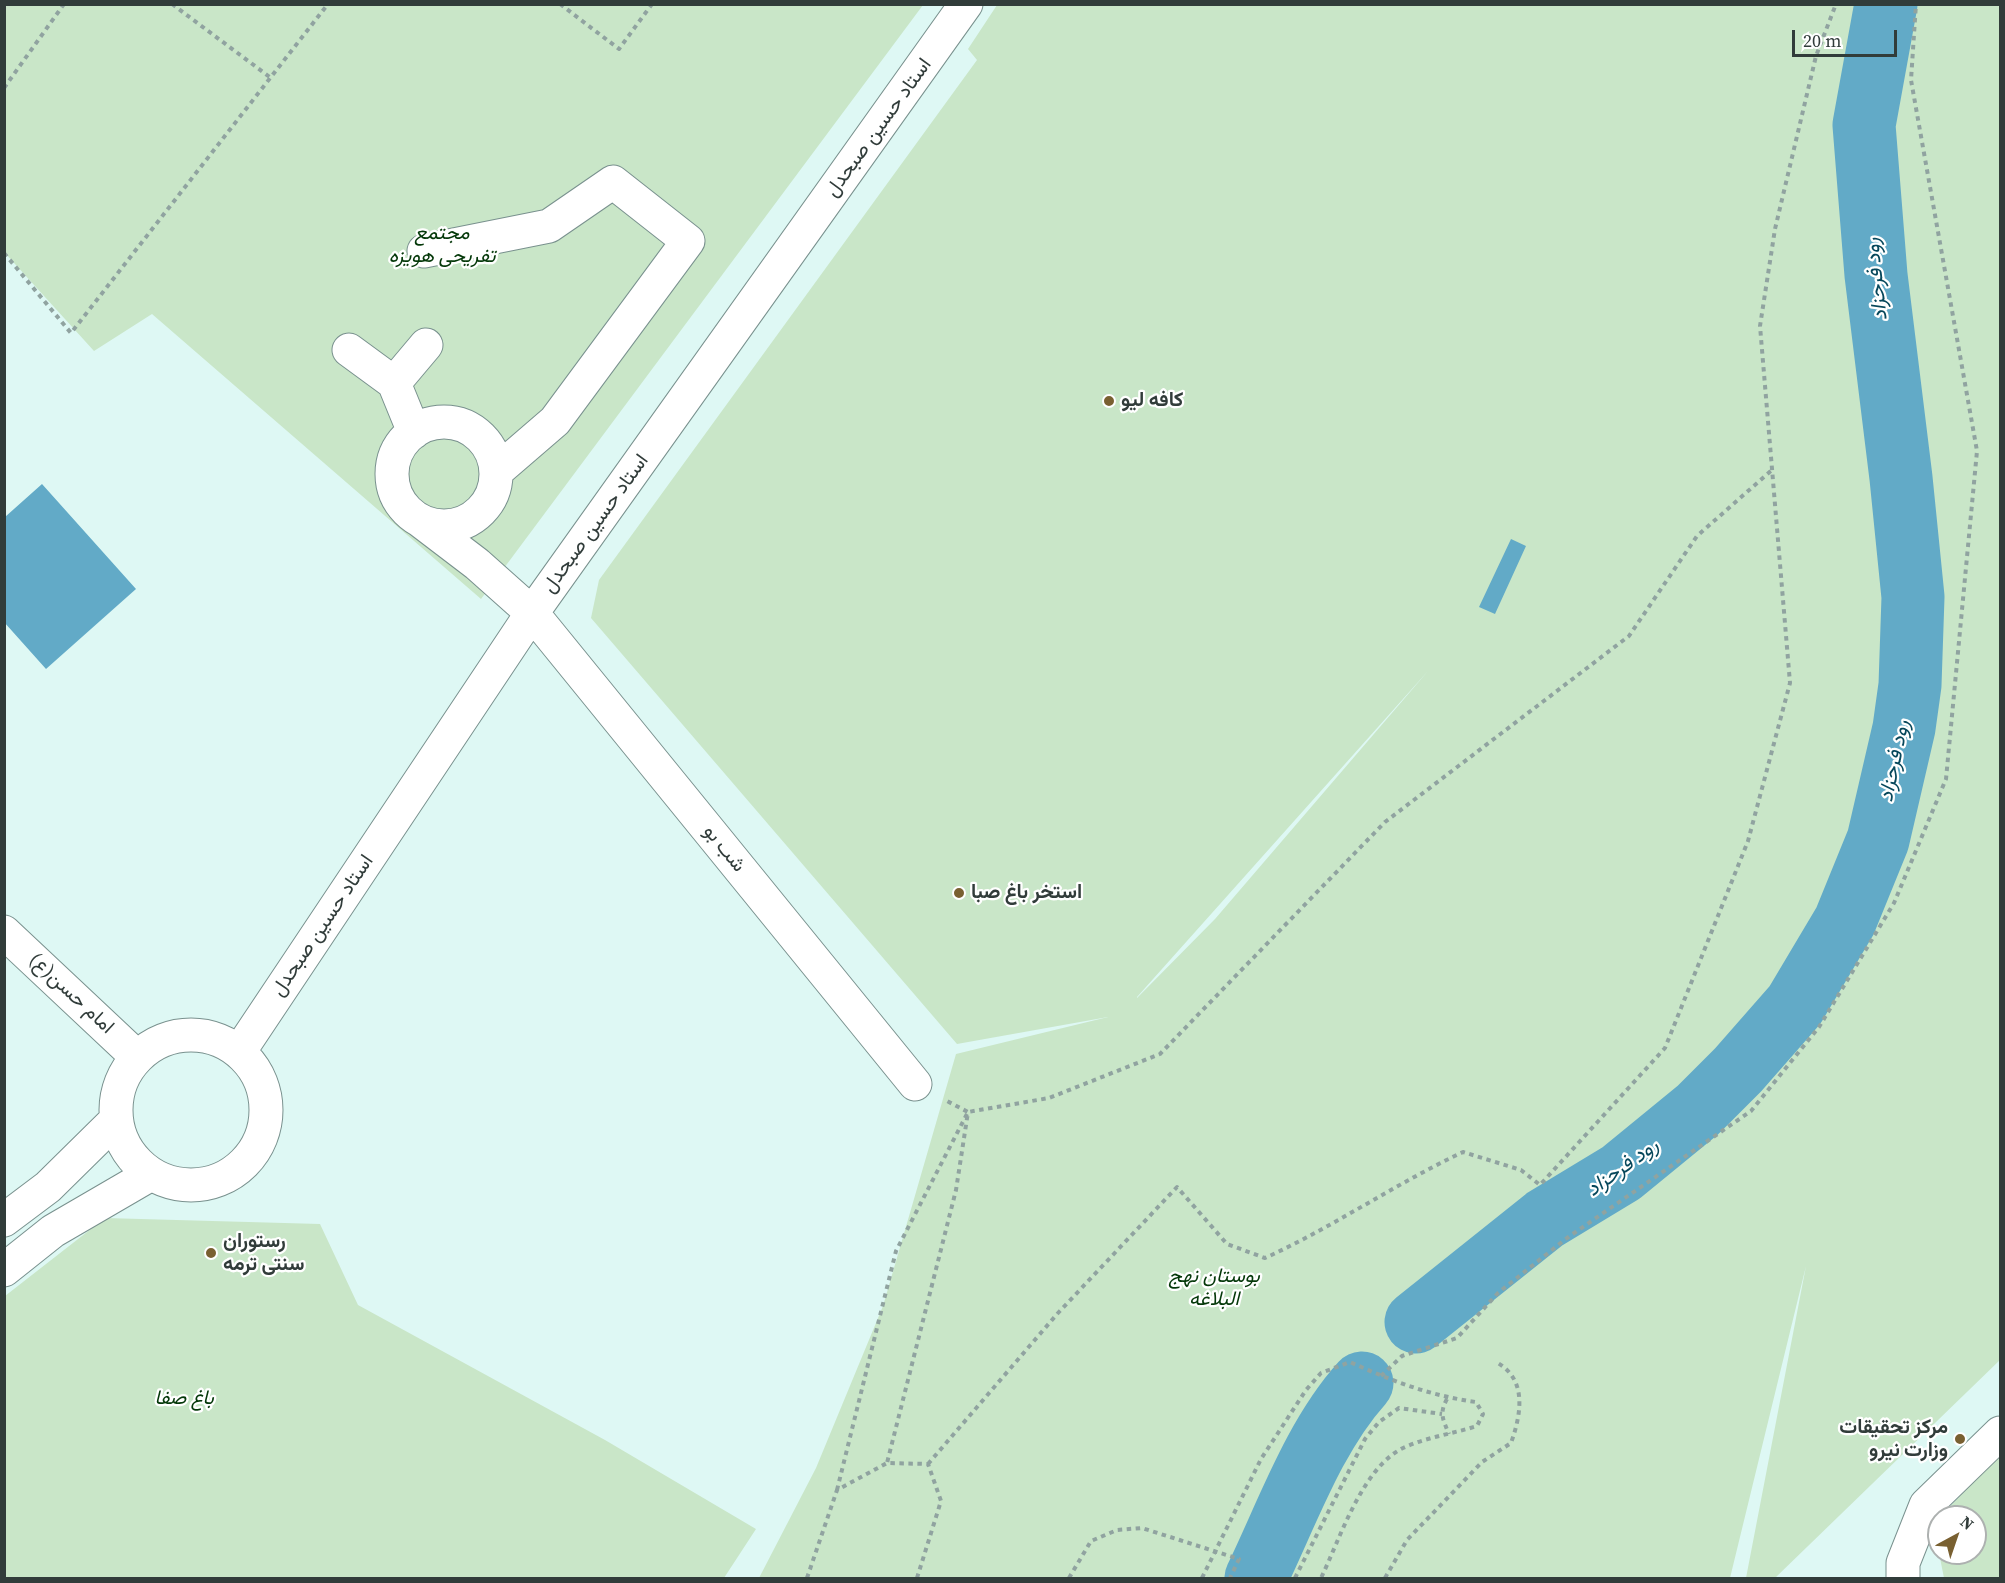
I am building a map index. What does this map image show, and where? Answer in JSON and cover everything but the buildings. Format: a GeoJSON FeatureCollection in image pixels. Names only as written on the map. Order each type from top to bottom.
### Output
{"type":"FeatureCollection","features":[{"type":"Feature","properties":{"kind":"street","name":"استاد حسین صبحدل"},"geometry":{"type":"LineString","coordinates":[[239,1052],[532,613],[966,4]]}},
{"type":"Feature","properties":{"kind":"street"},"geometry":{"type":"LineString","coordinates":[[424,251],[549,226],[613,182],[688,241],[555,421],[497,471]]}},
{"type":"Feature","properties":{"kind":"street"},"geometry":{"type":"LineString","coordinates":[[394,383],[426,345]]}},
{"type":"Feature","properties":{"kind":"street"},"geometry":{"type":"LineString","coordinates":[[349,350],[394,383],[414,432]]}},
{"type":"Feature","properties":{"kind":"street"},"geometry":{"type":"LineString","coordinates":[[443,422],[459,424],[473,431],[493,456],[497,471],[495,487],[489,502],[478,514],[464,522],[449,526],[433,525],[418,519],[405,508],[396,493],[392,476],[398,452],[414,432],[443,422]]}},
{"type":"Feature","properties":{"kind":"street","name":"شب بو"},"geometry":{"type":"LineString","coordinates":[[418,519],[477,564],[532,613],[915,1084]]}},
{"type":"Feature","properties":{"kind":"street","name":"امام حسن(ع)"},"geometry":{"type":"LineString","coordinates":[[4,932],[137,1056]]}},
{"type":"Feature","properties":{"kind":"street"},"geometry":{"type":"LineString","coordinates":[[198,1035],[220,1041],[239,1052],[253,1068],[262,1086],[266,1106],[264,1126],[257,1145],[245,1162],[229,1175],[211,1182],[190,1185],[170,1182],[151,1174],[136,1161],[123,1142],[116,1120],[116,1097],[123,1075],[137,1056],[155,1043],[176,1036],[198,1035]]}},
{"type":"Feature","properties":{"kind":"street"},"geometry":{"type":"LineString","coordinates":[[4,1220],[48,1187],[116,1120]]}},
{"type":"Feature","properties":{"kind":"street"},"geometry":{"type":"LineString","coordinates":[[4,1270],[53,1232],[151,1174]]}},
{"type":"Feature","properties":{"kind":"street"},"geometry":{"type":"LineString","coordinates":[[1903,1578],[1903,1563],[1926,1505],[2001,1433]]}},
{"type":"Feature","properties":{"kind":"path"},"geometry":{"type":"LineString","coordinates":[[4,88],[64,4]]}},
{"type":"Feature","properties":{"kind":"path"},"geometry":{"type":"LineString","coordinates":[[172,4],[271,78]]}},
{"type":"Feature","properties":{"kind":"path"},"geometry":{"type":"LineString","coordinates":[[4,253],[71,333],[328,4]]}},
{"type":"Feature","properties":{"kind":"path"},"geometry":{"type":"LineString","coordinates":[[560,4],[619,49],[652,4]]}},
{"type":"Feature","properties":{"kind":"path"},"geometry":{"type":"LineString","coordinates":[[928,1464],[1058,1313],[1177,1187],[1227,1244],[1265,1258],[1315,1235],[1433,1166],[1463,1152],[1521,1170],[1540,1185],[1665,1048],[1748,841],[1790,682],[1760,326],[1778,217],[1816,56],[1836,4]]}},
{"type":"Feature","properties":{"kind":"path"},"geometry":{"type":"LineString","coordinates":[[1381,1376],[1402,1356],[1457,1338],[1498,1293],[1567,1238],[1751,1111],[1820,1027],[1894,903],[1946,778],[1977,451],[1911,80],[1916,4]]}},
{"type":"Feature","properties":{"kind":"path"},"geometry":{"type":"LineString","coordinates":[[915,1084],[968,1112],[1049,1098],[1160,1054],[1385,822],[1629,636],[1697,536],[1773,469]]}},
{"type":"Feature","properties":{"kind":"path"},"geometry":{"type":"LineString","coordinates":[[887,1463],[956,1190],[968,1112]]}},
{"type":"Feature","properties":{"kind":"path"},"geometry":{"type":"LineString","coordinates":[[807,1578],[837,1490],[896,1251],[968,1112]]}},
{"type":"Feature","properties":{"kind":"path"},"geometry":{"type":"LineString","coordinates":[[1202,1578],[1261,1459],[1306,1390],[1322,1373],[1350,1362],[1381,1376],[1447,1399],[1476,1402],[1483,1414],[1477,1426],[1430,1437],[1400,1449],[1379,1464],[1364,1488],[1321,1578]]}},
{"type":"Feature","properties":{"kind":"path"},"geometry":{"type":"LineString","coordinates":[[1385,1578],[1407,1540],[1482,1462],[1511,1443],[1521,1407],[1518,1385],[1504,1366],[1496,1362]]}},
{"type":"Feature","properties":{"kind":"path"},"geometry":{"type":"LineString","coordinates":[[1447,1399],[1442,1414],[1449,1434]]}},
{"type":"Feature","properties":{"kind":"path"},"geometry":{"type":"LineString","coordinates":[[1295,1578],[1365,1439],[1379,1422],[1399,1408],[1442,1414]]}},
{"type":"Feature","properties":{"kind":"path"},"geometry":{"type":"LineString","coordinates":[[837,1490],[887,1463],[928,1464]]}},
{"type":"Feature","properties":{"kind":"path"},"geometry":{"type":"LineString","coordinates":[[917,1578],[941,1501],[928,1464]]}},
{"type":"Feature","properties":{"kind":"path"},"geometry":{"type":"LineString","coordinates":[[1070,1578],[1091,1541],[1117,1530],[1142,1528],[1239,1559],[1230,1578]]}},
{"type":"Feature","properties":{"kind":"green space","name":"مجتمع تفریحی هویزه"},"geometry":{"type":"Polygon","coordinates":[[[4,5],[923,5],[481,599],[152,314],[94,351],[5,253],[4,5]]]}},
{"type":"Feature","properties":{"kind":"green space","name":"بوستان نهج البلاغه"},"geometry":{"type":"Polygon","coordinates":[[[997,5],[2000,5],[2000,1360],[1775,1578],[1746,1578],[1806,1266],[1730,1578],[759,1578],[816,1468],[883,1306],[956,1054],[1108,1017],[957,1044],[591,618],[599,580],[977,60],[968,49],[997,5]],[[1428,671],[1137,998],[1215,919],[1428,671]]]}},
{"type":"Feature","properties":{"kind":"green space","name":"باغ صفا"},"geometry":{"type":"Polygon","coordinates":[[[105,1218],[320,1224],[358,1305],[605,1440],[756,1529],[724,1578],[5,1578],[5,1296],[105,1218]]]}},
{"type":"Feature","properties":{"kind":"green space"},"geometry":{"type":"Polygon","coordinates":[[[2000,1454],[2000,1578],[1944,1578],[1941,1565],[1987,1565],[1987,1505],[1951,1505],[2000,1454]]]}},
{"type":"Feature","properties":{"kind":"water"},"geometry":{"type":"Polygon","coordinates":[[[42,484],[136,589],[46,669],[4,622],[5,517],[42,484]]]}},
{"type":"Feature","properties":{"kind":"water"},"geometry":{"type":"Polygon","coordinates":[[[1511,539],[1526,546],[1495,614],[1479,607],[1511,539]]]}},
{"type":"Feature","properties":{"kind":"waterway","name":"رود فرحزاد"},"geometry":{"type":"LineString","coordinates":[[1416,1322],[1545,1219],[1621,1173],[1698,1110],[1738,1070],[1795,1005],[1845,921],[1878,840],[1904,728],[1910,685],[1913,597],[1876,275],[1864,125],[1886,4]]}},
{"type":"Feature","properties":{"kind":"waterway","name":"رود فرحزاد"},"geometry":{"type":"LineString","coordinates":[[1256,1578],[1316,1451],[1345,1404],[1362,1383]]}},
{"type":"Feature","properties":{"kind":"place","name":"کافه لیو"},"geometry":{"type":"Point","coordinates":[1109,401]}},
{"type":"Feature","properties":{"kind":"place","name":"استخر باغ صبا"},"geometry":{"type":"Point","coordinates":[959,893]}},
{"type":"Feature","properties":{"kind":"place","name":"رستوران سنتی ترمه"},"geometry":{"type":"Point","coordinates":[211,1253]}},
{"type":"Feature","properties":{"kind":"place","name":"مرکز تحقیقات وزارت نیرو"},"geometry":{"type":"Point","coordinates":[1960,1439]}}]}
